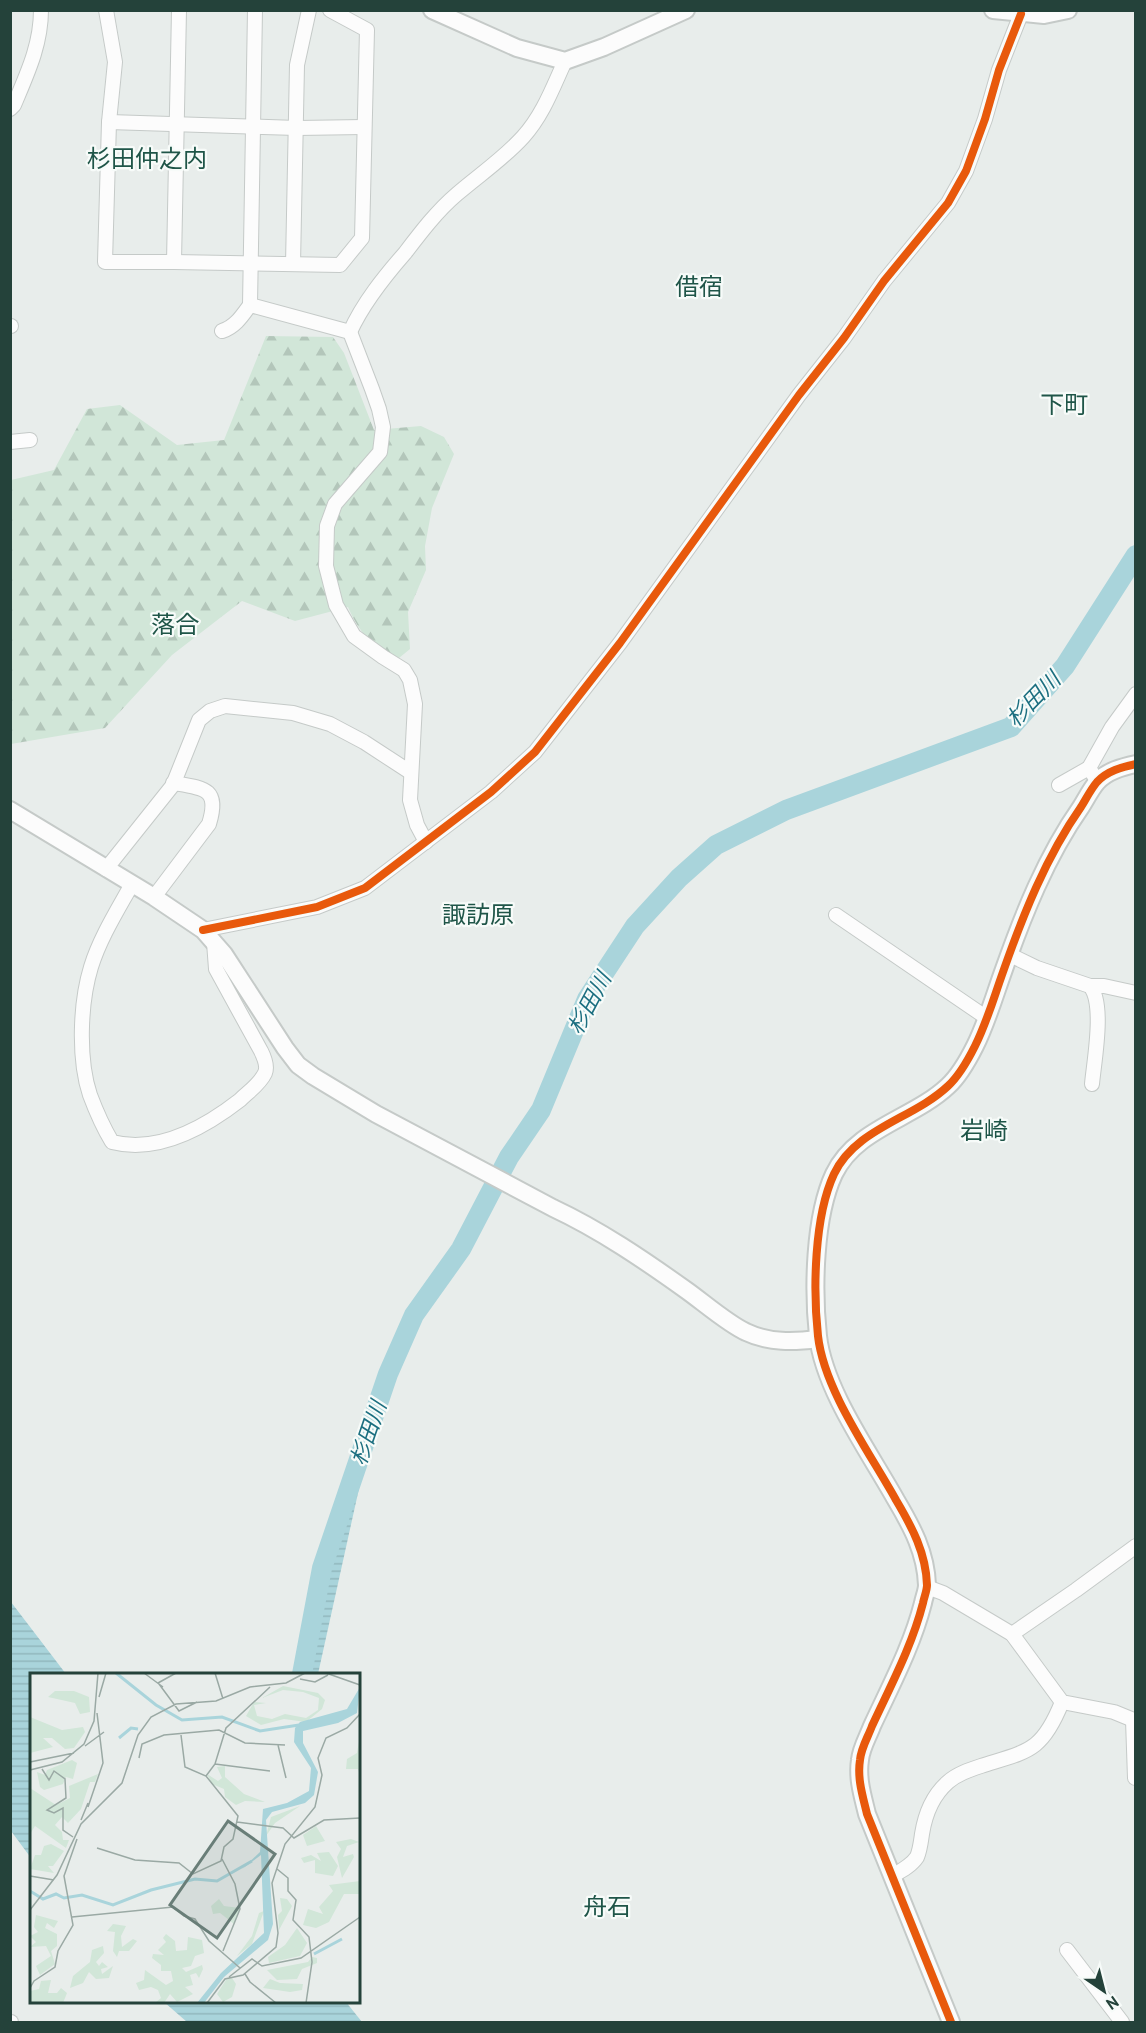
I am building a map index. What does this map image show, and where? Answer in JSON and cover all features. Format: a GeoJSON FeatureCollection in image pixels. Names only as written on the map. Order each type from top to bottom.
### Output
{"type":"FeatureCollection","features":[{"type":"Feature","properties":{"kind":"street"},"geometry":{"type":"LineString","coordinates":[[10,109],[14,105],[31,65],[41,31],[41,10]]}},
{"type":"Feature","properties":{"kind":"street"},"geometry":{"type":"LineString","coordinates":[[106,10],[115,63],[110,123],[105,262],[340,265],[362,238],[367,30],[330,10]]}},
{"type":"Feature","properties":{"kind":"street"},"geometry":{"type":"LineString","coordinates":[[174,262],[179,10]]}},
{"type":"Feature","properties":{"kind":"street"},"geometry":{"type":"LineString","coordinates":[[222,331],[230,328],[242,317],[250,304],[251,126],[255,10]]}},
{"type":"Feature","properties":{"kind":"street"},"geometry":{"type":"LineString","coordinates":[[293,264],[297,65],[309,10]]}},
{"type":"Feature","properties":{"kind":"street"},"geometry":{"type":"LineString","coordinates":[[432,10],[517,48],[565,61],[604,47],[686,10]]}},
{"type":"Feature","properties":{"kind":"street"},"geometry":{"type":"LineString","coordinates":[[993,10],[1044,15],[1068,10]]}},
{"type":"Feature","properties":{"kind":"street"},"geometry":{"type":"LineString","coordinates":[[208,936],[317,907],[365,888],[491,792],[535,752],[620,643],[799,394],[844,338],[884,281],[948,203],[966,171],[985,119],[999,70],[1021,14]]}},
{"type":"Feature","properties":{"kind":"street"},"geometry":{"type":"LineString","coordinates":[[426,842],[417,825],[410,800],[415,704],[410,680],[404,670],[354,636],[336,605],[326,566],[327,526],[335,504],[380,452],[382,427],[379,410],[350,332],[357,316],[384,278],[431,221],[456,195],[498,163],[525,136],[545,107],[565,61]]}},
{"type":"Feature","properties":{"kind":"street"},"geometry":{"type":"LineString","coordinates":[[110,123],[297,128],[364,127]]}},
{"type":"Feature","properties":{"kind":"street"},"geometry":{"type":"LineString","coordinates":[[250,304],[350,332]]}},
{"type":"Feature","properties":{"kind":"street"},"geometry":{"type":"LineString","coordinates":[[10,442],[30,441]]}},
{"type":"Feature","properties":{"kind":"street"},"geometry":{"type":"LineString","coordinates":[[951,2022],[867,1814],[860,1789],[860,1760],[868,1737],[918,1625],[927,1587],[924,1558],[914,1530],[841,1404],[828,1374],[818,1339],[816,1294],[818,1239],[834,1175],[845,1156],[863,1139],[910,1113],[948,1086],[963,1069],[987,1018],[1046,867],[1093,775],[1107,734],[1136,694]]}},
{"type":"Feature","properties":{"kind":"street"},"geometry":{"type":"LineString","coordinates":[[106,868],[173,783],[199,720],[210,711],[225,706],[293,713],[330,724],[364,742],[410,772]]}},
{"type":"Feature","properties":{"kind":"street"},"geometry":{"type":"LineString","coordinates":[[1059,785],[1136,764]]}},
{"type":"Feature","properties":{"kind":"street"},"geometry":{"type":"LineString","coordinates":[[154,897],[209,824],[214,809],[212,797],[206,791],[173,783]]}},
{"type":"Feature","properties":{"kind":"street"},"geometry":{"type":"LineString","coordinates":[[10,810],[154,897],[208,936],[224,954],[298,1065],[333,1090],[579,1220],[649,1264],[745,1332],[767,1340],[794,1342],[818,1339]]}},
{"type":"Feature","properties":{"kind":"street"},"geometry":{"type":"LineString","coordinates":[[132,884],[106,931],[92,965],[85,991],[84,1069],[90,1095],[111,1142],[141,1145],[175,1139],[216,1118],[252,1089],[266,1072],[266,1063],[261,1051],[216,969],[208,936]]}},
{"type":"Feature","properties":{"kind":"street"},"geometry":{"type":"LineString","coordinates":[[836,915],[987,1018]]}},
{"type":"Feature","properties":{"kind":"street"},"geometry":{"type":"LineString","coordinates":[[1010,955],[1037,968],[1090,986],[1104,986],[1136,993]]}},
{"type":"Feature","properties":{"kind":"street"},"geometry":{"type":"LineString","coordinates":[[1090,986],[1096,1000],[1097,1022],[1092,1084]]}},
{"type":"Feature","properties":{"kind":"street"},"geometry":{"type":"LineString","coordinates":[[1012,1634],[1136,1546]]}},
{"type":"Feature","properties":{"kind":"street"},"geometry":{"type":"LineString","coordinates":[[927,1587],[943,1593],[1012,1634],[1062,1702],[1114,1712],[1134,1720],[1135,1778]]}},
{"type":"Feature","properties":{"kind":"street"},"geometry":{"type":"LineString","coordinates":[[892,1876],[908,1866],[916,1857],[926,1815],[943,1787],[967,1771],[1017,1755],[1038,1743],[1049,1730],[1062,1702]]}},
{"type":"Feature","properties":{"kind":"street"},"geometry":{"type":"LineString","coordinates":[[1067,1950],[1122,2022]]}},
{"type":"Feature","properties":{"kind":"green space"},"geometry":{"type":"Polygon","coordinates":[[[266,336],[333,337],[344,353],[374,430],[421,426],[444,437],[454,454],[432,508],[425,546],[426,570],[408,612],[410,649],[399,658],[381,648],[362,632],[348,607],[295,621],[242,601],[172,655],[105,728],[11,744],[11,480],[54,470],[87,409],[120,405],[177,445],[224,440],[266,336]]]}},
{"type":"Feature","properties":{"kind":"water"},"geometry":{"type":"Polygon","coordinates":[[[377,1407],[318,1673],[293,1673],[377,1407]]]}},
{"type":"Feature","properties":{"kind":"water"},"geometry":{"type":"Polygon","coordinates":[[[11,1602],[65,1673],[30,1673],[30,1857],[11,1831],[11,1602]]]}},
{"type":"Feature","properties":{"kind":"water"},"geometry":{"type":"Polygon","coordinates":[[[165,2003],[347,2003],[362,2022],[187,2022],[165,2003]]]}},
{"type":"Feature","properties":{"kind":"waterway","name":"杉田川"},"geometry":{"type":"LineString","coordinates":[[302,1673],[322,1568],[388,1374],[414,1315],[461,1249],[509,1157],[541,1110],[587,999],[635,926],[679,878],[716,845],[786,810],[1011,727],[1065,666],[1136,555]]}},
{"type":"Feature","properties":{"kind":"cycle path"},"geometry":{"type":"LineString","coordinates":[[203,930],[317,907],[365,888],[491,792],[535,752],[620,643],[884,281],[948,203],[966,171],[985,119],[999,70],[1021,14]]}},
{"type":"Feature","properties":{"kind":"cycle path"},"geometry":{"type":"LineString","coordinates":[[951,2022],[867,1814],[861,1788],[859,1767],[862,1751],[907,1650],[927,1585],[924,1562],[913,1530],[838,1399],[822,1357],[818,1336],[816,1297],[817,1254],[822,1211],[834,1174],[856,1145],[934,1097],[960,1072],[979,1037],[1027,908],[1068,826],[1101,778],[1110,772],[1136,764]]}},
{"type":"Feature","properties":{"kind":"district","name":"杉田仲之内"},"geometry":{"type":"Point","coordinates":[147,158]}},
{"type":"Feature","properties":{"kind":"district","name":"借宿"},"geometry":{"type":"Point","coordinates":[699,286]}},
{"type":"Feature","properties":{"kind":"district","name":"下町"},"geometry":{"type":"Point","coordinates":[1064,404]}},
{"type":"Feature","properties":{"kind":"district","name":"落合"},"geometry":{"type":"Point","coordinates":[175,624]}},
{"type":"Feature","properties":{"kind":"district","name":"諏訪原"},"geometry":{"type":"Point","coordinates":[478,914]}},
{"type":"Feature","properties":{"kind":"district","name":"岩崎"},"geometry":{"type":"Point","coordinates":[984,1130]}},
{"type":"Feature","properties":{"kind":"district","name":"舟石"},"geometry":{"type":"Point","coordinates":[607,1906]}}]}
